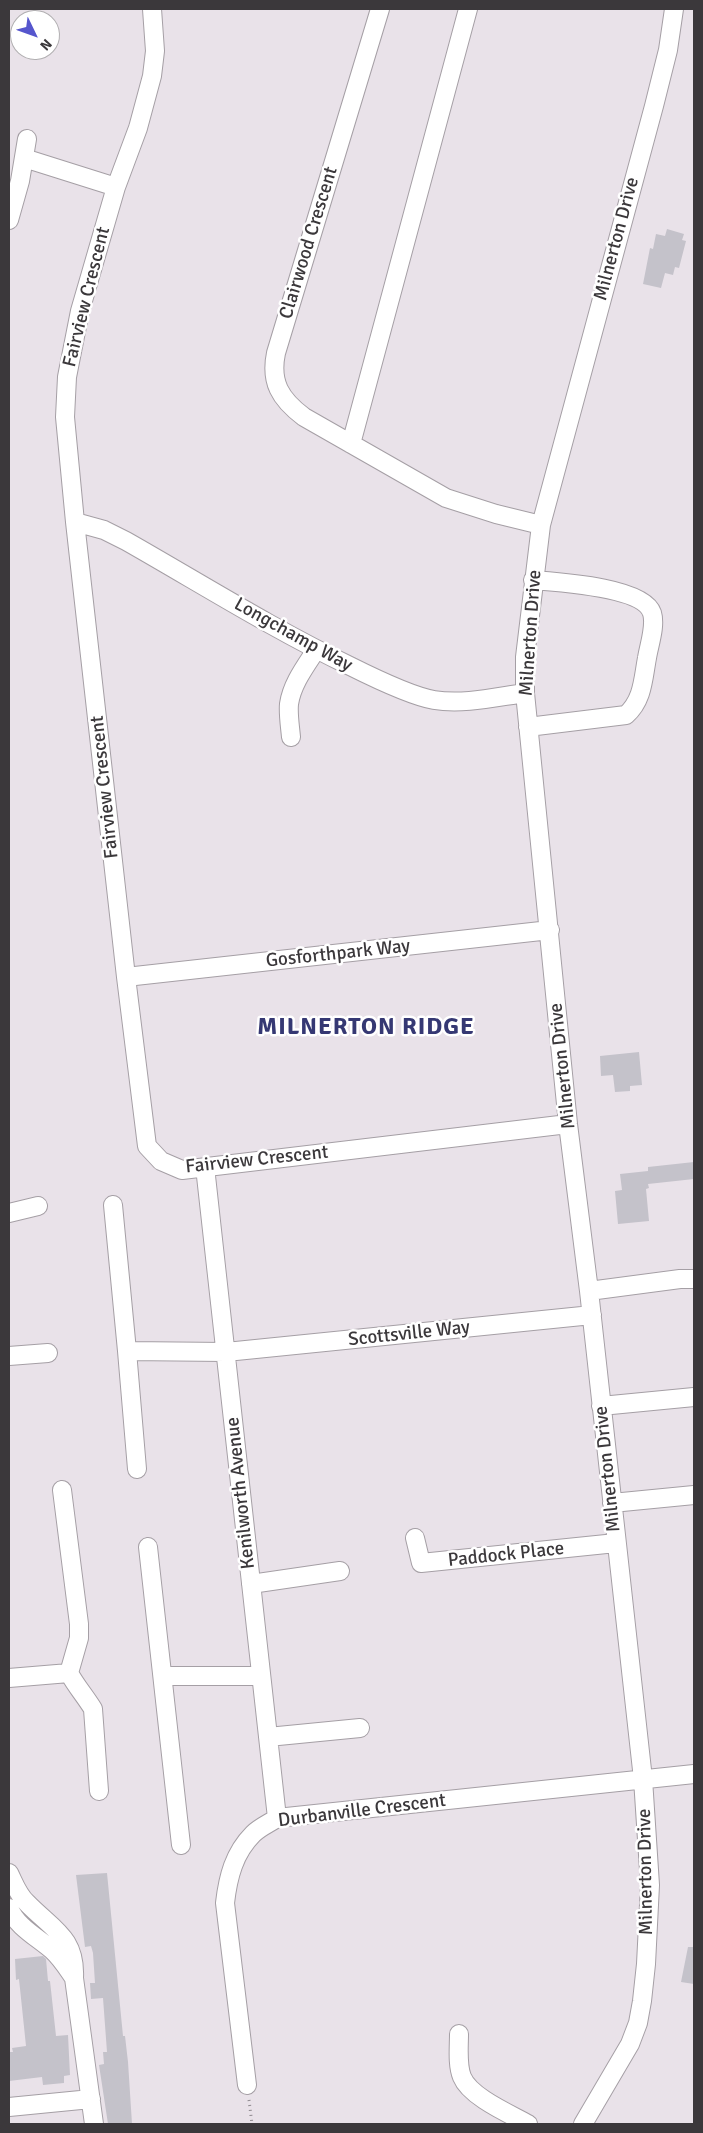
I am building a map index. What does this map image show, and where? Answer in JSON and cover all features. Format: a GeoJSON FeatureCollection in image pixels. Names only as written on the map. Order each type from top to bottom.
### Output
{"type":"FeatureCollection","features":[{"type":"Feature","properties":{"kind":"street","name":"Fairview Crescent"},"geometry":{"type":"LineString","coordinates":[[152,9],[154,51],[152,76],[138,128],[116,187],[80,312],[67,377],[65,417],[126,977],[147,1146],[161,1161],[182,1170],[568,1124]]}},
{"type":"Feature","properties":{"kind":"street","name":"Clairwood Crescent"},"geometry":{"type":"LineString","coordinates":[[380,9],[276,353],[272,370],[276,384],[290,406],[304,417],[446,498],[541,525]]}},
{"type":"Feature","properties":{"kind":"street"},"geometry":{"type":"LineString","coordinates":[[351,444],[468,9]]}},
{"type":"Feature","properties":{"kind":"street","name":"Milnerton Drive"},"geometry":{"type":"LineString","coordinates":[[583,2124],[630,2044],[638,2022],[642,2001],[650,1894],[643,1779],[590,1291],[568,1124],[550,930],[528,727],[525,693],[525,656],[541,525],[654,106],[668,50],[674,9]]}},
{"type":"Feature","properties":{"kind":"street"},"geometry":{"type":"LineString","coordinates":[[9,220],[20,181],[27,139]]}},
{"type":"Feature","properties":{"kind":"street"},"geometry":{"type":"LineString","coordinates":[[24,158],[116,187]]}},
{"type":"Feature","properties":{"kind":"street","name":"Longchamp Way"},"geometry":{"type":"LineString","coordinates":[[75,522],[104,530],[126,541],[316,650],[374,678],[434,700],[456,701],[525,693]]}},
{"type":"Feature","properties":{"kind":"street"},"geometry":{"type":"LineString","coordinates":[[528,727],[626,714],[638,701],[653,626],[652,612],[646,604],[637,598],[590,586],[533,580]]}},
{"type":"Feature","properties":{"kind":"street"},"geometry":{"type":"LineString","coordinates":[[291,737],[289,705],[292,693],[297,680],[316,650]]}},
{"type":"Feature","properties":{"kind":"street","name":"Gosforthpark Way"},"geometry":{"type":"LineString","coordinates":[[126,977],[550,930]]}},
{"type":"Feature","properties":{"kind":"street","name":"Kenilworth Avenue"},"geometry":{"type":"LineString","coordinates":[[206,1167],[277,1818]]}},
{"type":"Feature","properties":{"kind":"street"},"geometry":{"type":"LineString","coordinates":[[113,1205],[137,1469]]}},
{"type":"Feature","properties":{"kind":"street"},"geometry":{"type":"LineString","coordinates":[[9,1213],[38,1206]]}},
{"type":"Feature","properties":{"kind":"street"},"geometry":{"type":"LineString","coordinates":[[590,1291],[680,1279],[694,1279]]}},
{"type":"Feature","properties":{"kind":"street","name":"Scottsville Way"},"geometry":{"type":"LineString","coordinates":[[127,1351],[226,1352],[592,1315]]}},
{"type":"Feature","properties":{"kind":"street"},"geometry":{"type":"LineString","coordinates":[[9,1356],[48,1353]]}},
{"type":"Feature","properties":{"kind":"street"},"geometry":{"type":"LineString","coordinates":[[601,1406],[694,1397]]}},
{"type":"Feature","properties":{"kind":"street"},"geometry":{"type":"LineString","coordinates":[[62,1490],[80,1624],[78,1644],[69,1673],[76,1688],[87,1699],[92,1710],[99,1791]]}},
{"type":"Feature","properties":{"kind":"street"},"geometry":{"type":"LineString","coordinates":[[612,1503],[694,1495]]}},
{"type":"Feature","properties":{"kind":"street","name":"Paddock Place"},"geometry":{"type":"LineString","coordinates":[[415,1538],[421,1563],[616,1543]]}},
{"type":"Feature","properties":{"kind":"street"},"geometry":{"type":"LineString","coordinates":[[148,1547],[181,1845]]}},
{"type":"Feature","properties":{"kind":"street"},"geometry":{"type":"LineString","coordinates":[[252,1584],[340,1571]]}},
{"type":"Feature","properties":{"kind":"street"},"geometry":{"type":"LineString","coordinates":[[9,1678],[69,1673]]}},
{"type":"Feature","properties":{"kind":"street"},"geometry":{"type":"LineString","coordinates":[[163,1676],[261,1676]]}},
{"type":"Feature","properties":{"kind":"street"},"geometry":{"type":"LineString","coordinates":[[268,1738],[360,1728]]}},
{"type":"Feature","properties":{"kind":"street","name":"Durbanville Crescent"},"geometry":{"type":"LineString","coordinates":[[247,2085],[225,1903],[228,1878],[235,1859],[254,1833],[277,1818],[694,1774]]}},
{"type":"Feature","properties":{"kind":"street"},"geometry":{"type":"LineString","coordinates":[[9,1873],[19,1894],[71,1948],[75,1962],[74,1978],[94,2124]]}},
{"type":"Feature","properties":{"kind":"street"},"geometry":{"type":"LineString","coordinates":[[9,1908],[12,1916],[53,1951],[74,1978]]}},
{"type":"Feature","properties":{"kind":"street"},"geometry":{"type":"LineString","coordinates":[[459,2034],[460,2069],[466,2083],[480,2096],[528,2124]]}},
{"type":"Feature","properties":{"kind":"street"},"geometry":{"type":"LineString","coordinates":[[9,2107],[91,2099]]}},
{"type":"Feature","properties":{"kind":"path"},"geometry":{"type":"LineString","coordinates":[[247,2085],[252,2124]]}},
{"type":"Feature","properties":{"kind":"building"},"geometry":{"type":"Polygon","coordinates":[[[667,229],[684,234],[682,240],[686,241],[679,268],[675,267],[673,275],[665,273],[661,288],[643,284],[650,248],[653,249],[656,234],[665,236],[667,229]]]}},
{"type":"Feature","properties":{"kind":"building"},"geometry":{"type":"Polygon","coordinates":[[[639,1052],[642,1085],[630,1086],[630,1091],[615,1092],[613,1075],[601,1076],[600,1056],[639,1052]]]}},
{"type":"Feature","properties":{"kind":"building"},"geometry":{"type":"Polygon","coordinates":[[[694,1162],[694,1179],[648,1184],[649,1188],[646,1189],[649,1221],[618,1224],[615,1191],[622,1190],[620,1174],[648,1171],[648,1167],[694,1162]]]}},
{"type":"Feature","properties":{"kind":"building"},"geometry":{"type":"Polygon","coordinates":[[[107,1873],[123,2036],[125,2036],[128,2062],[132,2124],[108,2124],[99,2065],[104,2064],[103,2052],[107,2052],[103,1998],[91,1999],[90,1983],[95,1983],[93,1953],[91,1946],[85,1947],[76,1875],[107,1873]]]}},
{"type":"Feature","properties":{"kind":"building"},"geometry":{"type":"Polygon","coordinates":[[[688,1947],[694,1947],[694,1984],[681,1982],[688,1947]]]}},
{"type":"Feature","properties":{"kind":"building"},"geometry":{"type":"Polygon","coordinates":[[[43,1956],[46,1959],[48,1981],[50,1981],[56,2036],[68,2035],[70,2075],[64,2076],[64,2083],[43,2085],[42,2077],[9,2081],[9,2052],[13,2052],[12,2048],[26,2046],[19,1979],[16,1980],[15,1959],[43,1956]]]}},
{"type":"Feature","properties":{"kind":"district","name":"MILNERTON RIDGE"},"geometry":{"type":"Point","coordinates":[366,1028]}}]}
